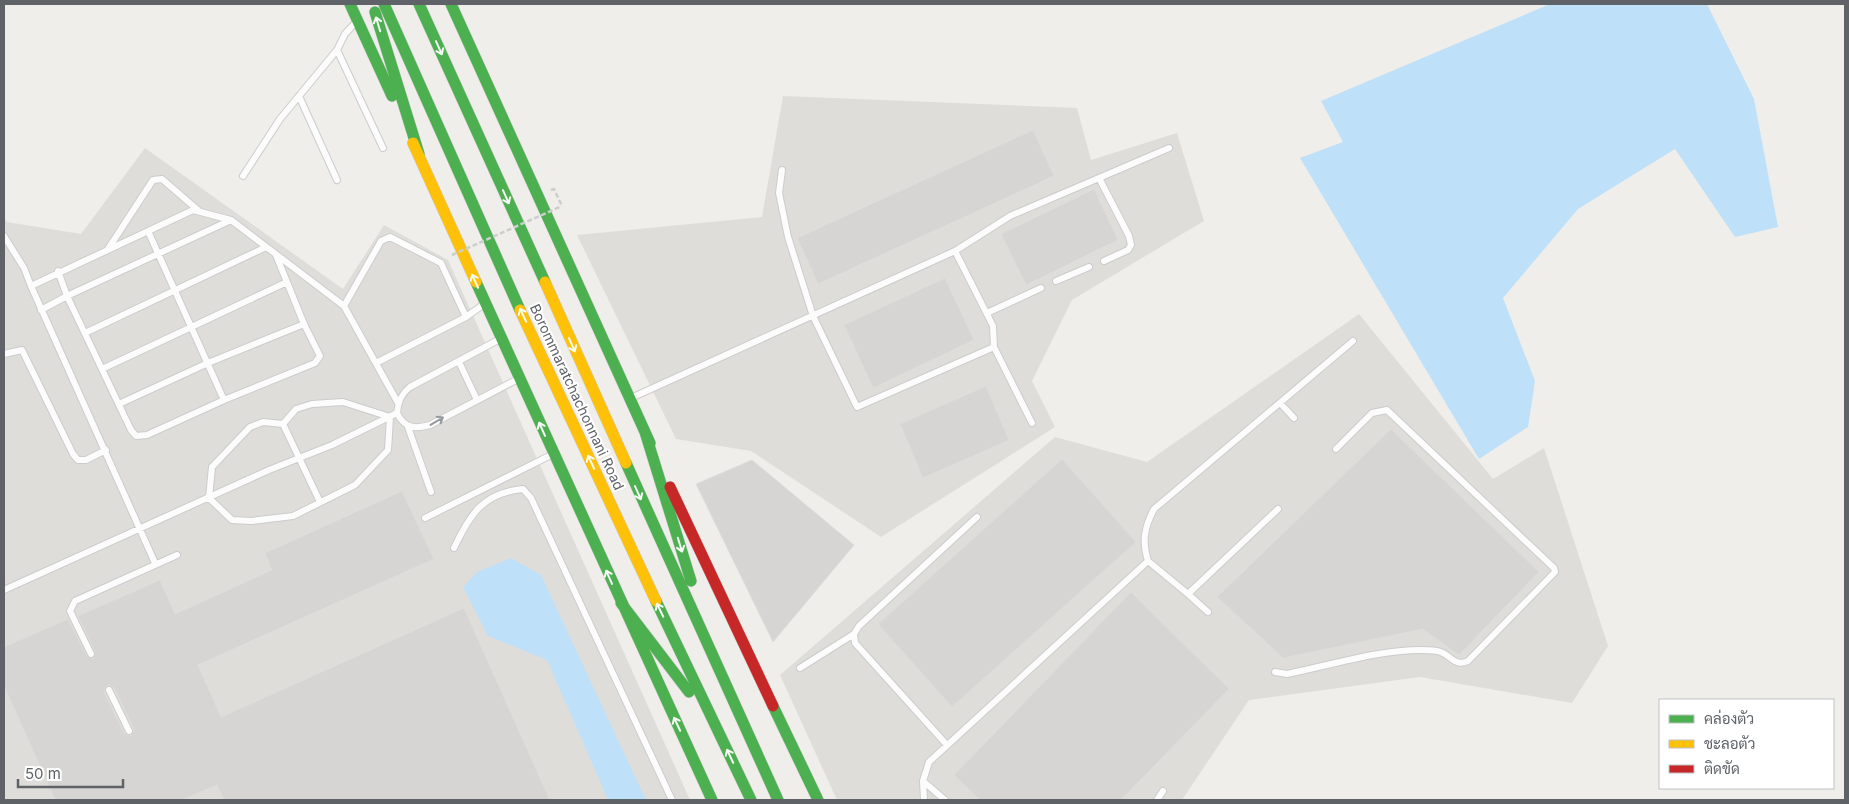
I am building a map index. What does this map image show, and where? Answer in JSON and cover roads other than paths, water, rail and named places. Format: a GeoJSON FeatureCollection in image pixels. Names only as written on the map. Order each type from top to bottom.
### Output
{"type":"FeatureCollection","features":[{"type":"Feature","properties":{"kind":"main road"},"geometry":{"type":"LineString","coordinates":[[350,4],[553,454],[712,800]]}},
{"type":"Feature","properties":{"kind":"main road"},"geometry":{"type":"LineString","coordinates":[[372,4],[419,154]]}},
{"type":"Feature","properties":{"kind":"main road","name":"Borommaratchachonnani Road"},"geometry":{"type":"LineString","coordinates":[[384,4],[495,254],[751,800]]}},
{"type":"Feature","properties":{"kind":"main road","name":"Borommaratchachonnani Road"},"geometry":{"type":"LineString","coordinates":[[419,4],[720,677],[778,800]]}},
{"type":"Feature","properties":{"kind":"main road"},"geometry":{"type":"LineString","coordinates":[[451,4],[645,432],[818,800]]}},
{"type":"Feature","properties":{"kind":"main road"},"geometry":{"type":"LineString","coordinates":[[645,432],[720,677]]}},
{"type":"Feature","properties":{"kind":"main road"},"geometry":{"type":"LineString","coordinates":[[621,603],[717,729]]}},
{"type":"Feature","properties":{"kind":"lane"},"geometry":{"type":"LineString","coordinates":[[243,176],[280,119],[337,50],[345,34],[358,20]]}},
{"type":"Feature","properties":{"kind":"lane"},"geometry":{"type":"LineString","coordinates":[[337,50],[383,148]]}},
{"type":"Feature","properties":{"kind":"lane"},"geometry":{"type":"LineString","coordinates":[[299,96],[337,180]]}},
{"type":"Feature","properties":{"kind":"lane"},"geometry":{"type":"LineString","coordinates":[[630,398],[955,251],[1010,216],[1169,148]]}},
{"type":"Feature","properties":{"kind":"lane"},"geometry":{"type":"LineString","coordinates":[[782,170],[779,193],[788,237],[814,316],[857,407],[994,347]]}},
{"type":"Feature","properties":{"kind":"lane"},"geometry":{"type":"LineString","coordinates":[[1099,178],[1129,236],[1131,245],[1128,250],[1104,261]]}},
{"type":"Feature","properties":{"kind":"lane"},"geometry":{"type":"LineString","coordinates":[[107,250],[153,180],[162,179],[200,212]]}},
{"type":"Feature","properties":{"kind":"lane"},"geometry":{"type":"LineString","coordinates":[[31,286],[58,271],[193,210],[231,220],[344,306],[398,403]]}},
{"type":"Feature","properties":{"kind":"lane"},"geometry":{"type":"LineString","coordinates":[[41,310],[67,296],[231,220]]}},
{"type":"Feature","properties":{"kind":"lane"},"geometry":{"type":"LineString","coordinates":[[148,231],[224,400]]}},
{"type":"Feature","properties":{"kind":"lane"},"geometry":{"type":"LineString","coordinates":[[4,236],[24,268],[41,310],[106,450],[155,563]]}},
{"type":"Feature","properties":{"kind":"lane"},"geometry":{"type":"LineString","coordinates":[[344,306],[381,241],[390,237],[441,263],[466,317]]}},
{"type":"Feature","properties":{"kind":"lane"},"geometry":{"type":"LineString","coordinates":[[85,333],[266,247]]}},
{"type":"Feature","properties":{"kind":"lane"},"geometry":{"type":"LineString","coordinates":[[955,251],[993,326],[994,347],[1032,423]]}},
{"type":"Feature","properties":{"kind":"lane"},"geometry":{"type":"LineString","coordinates":[[58,271],[67,296],[131,430],[136,436],[147,435],[224,400],[315,363],[320,356],[304,324],[275,254]]}},
{"type":"Feature","properties":{"kind":"lane"},"geometry":{"type":"LineString","coordinates":[[1056,281],[1089,267]]}},
{"type":"Feature","properties":{"kind":"lane"},"geometry":{"type":"LineString","coordinates":[[102,368],[287,282]]}},
{"type":"Feature","properties":{"kind":"lane"},"geometry":{"type":"LineString","coordinates":[[987,313],[1041,288]]}},
{"type":"Feature","properties":{"kind":"lane"},"geometry":{"type":"LineString","coordinates":[[376,363],[466,317],[485,303]]}},
{"type":"Feature","properties":{"kind":"lane"},"geometry":{"type":"LineString","coordinates":[[119,404],[208,363],[304,324]]}},
{"type":"Feature","properties":{"kind":"lane"},"geometry":{"type":"LineString","coordinates":[[431,492],[408,427],[397,414],[398,403],[404,392],[410,387],[501,338]]}},
{"type":"Feature","properties":{"kind":"lane"},"geometry":{"type":"LineString","coordinates":[[1208,612],[1148,561],[1144,545],[1145,526],[1154,509],[1353,342]]}},
{"type":"Feature","properties":{"kind":"lane"},"geometry":{"type":"LineString","coordinates":[[4,354],[22,350],[72,454],[78,460],[86,460],[106,450]]}},
{"type":"Feature","properties":{"kind":"lane"},"geometry":{"type":"LineString","coordinates":[[459,362],[477,400]]}},
{"type":"Feature","properties":{"kind":"lane"},"geometry":{"type":"LineString","coordinates":[[408,427],[418,429],[430,425],[519,378]]}},
{"type":"Feature","properties":{"kind":"lane"},"geometry":{"type":"LineString","coordinates":[[283,424],[296,409],[312,404],[343,402],[390,417]]}},
{"type":"Feature","properties":{"kind":"lane"},"geometry":{"type":"LineString","coordinates":[[1280,403],[1294,418]]}},
{"type":"Feature","properties":{"kind":"lane"},"geometry":{"type":"LineString","coordinates":[[1276,672],[1286,674],[1383,653],[1423,650],[1443,653],[1455,662],[1462,664],[1468,661],[1555,572],[1554,568],[1387,410],[1372,413],[1336,449]]}},
{"type":"Feature","properties":{"kind":"lane"},"geometry":{"type":"LineString","coordinates":[[4,590],[397,414]]}},
{"type":"Feature","properties":{"kind":"lane"},"geometry":{"type":"LineString","coordinates":[[209,498],[232,520],[294,516],[356,485],[388,450],[390,417]]}},
{"type":"Feature","properties":{"kind":"lane"},"geometry":{"type":"LineString","coordinates":[[209,498],[212,467],[250,427],[263,422],[283,424]]}},
{"type":"Feature","properties":{"kind":"lane"},"geometry":{"type":"LineString","coordinates":[[283,424],[320,502]]}},
{"type":"Feature","properties":{"kind":"lane"},"geometry":{"type":"LineString","coordinates":[[425,518],[553,454]]}},
{"type":"Feature","properties":{"kind":"lane"},"geometry":{"type":"LineString","coordinates":[[454,548],[466,522],[480,504],[508,490],[523,489],[531,498],[672,800]]}},
{"type":"Feature","properties":{"kind":"lane"},"geometry":{"type":"LineString","coordinates":[[1188,594],[1278,509]]}},
{"type":"Feature","properties":{"kind":"lane"},"geometry":{"type":"LineString","coordinates":[[800,668],[854,634],[858,626],[978,517]]}},
{"type":"Feature","properties":{"kind":"lane"},"geometry":{"type":"LineString","coordinates":[[91,654],[70,611],[75,601],[155,563],[177,555]]}},
{"type":"Feature","properties":{"kind":"lane"},"geometry":{"type":"LineString","coordinates":[[924,800],[923,781],[929,762],[1148,561]]}},
{"type":"Feature","properties":{"kind":"lane"},"geometry":{"type":"LineString","coordinates":[[854,634],[855,642],[947,745]]}},
{"type":"Feature","properties":{"kind":"lane"},"geometry":{"type":"LineString","coordinates":[[109,690],[129,731]]}},
{"type":"Feature","properties":{"kind":"lane"},"geometry":{"type":"LineString","coordinates":[[923,781],[945,800]]}},
{"type":"Feature","properties":{"kind":"lane"},"geometry":{"type":"LineString","coordinates":[[1157,800],[1163,791]]}},
{"type":"Feature","properties":{"kind":"water"},"geometry":{"type":"Polygon","coordinates":[[[1550,4],[1707,4],[1754,99],[1778,227],[1735,237],[1675,149],[1578,209],[1503,298],[1535,381],[1528,427],[1479,459],[1300,158],[1343,142],[1321,101],[1550,4]]]}},
{"type":"Feature","properties":{"kind":"water"},"geometry":{"type":"Polygon","coordinates":[[[511,558],[541,575],[646,800],[608,800],[547,660],[488,636],[463,587],[477,572],[511,558]]]}}]}
